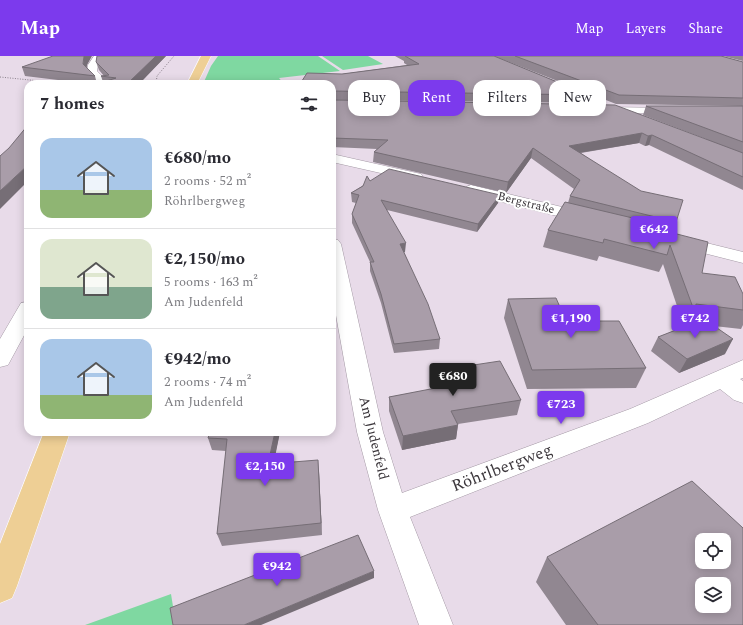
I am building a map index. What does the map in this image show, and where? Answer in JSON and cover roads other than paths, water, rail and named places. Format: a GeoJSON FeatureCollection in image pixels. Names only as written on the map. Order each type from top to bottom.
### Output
{"type":"FeatureCollection","features":[{"type":"Feature","properties":{"kind":"main road"},"geometry":{"type":"LineString","coordinates":[[194,80],[206,56]]}},
{"type":"Feature","properties":{"kind":"main road"},"geometry":{"type":"LineString","coordinates":[[0,586],[56,436]]}},
{"type":"Feature","properties":{"kind":"street"},"geometry":{"type":"LineString","coordinates":[[99,56],[93,65],[92,72],[101,80]]}},
{"type":"Feature","properties":{"kind":"street"},"geometry":{"type":"LineString","coordinates":[[606,108],[617,110],[687,111]]}},
{"type":"Feature","properties":{"kind":"street"},"geometry":{"type":"LineString","coordinates":[[617,110],[647,122]]}},
{"type":"Feature","properties":{"kind":"street"},"geometry":{"type":"LineString","coordinates":[[336,159],[430,180]]}},
{"type":"Feature","properties":{"kind":"street","name":"Bergstraße"},"geometry":{"type":"LineString","coordinates":[[453,186],[607,223]]}},
{"type":"Feature","properties":{"kind":"street"},"geometry":{"type":"LineString","coordinates":[[660,237],[743,258]]}},
{"type":"Feature","properties":{"kind":"street","name":"Am Judenfeld"},"geometry":{"type":"LineString","coordinates":[[336,264],[370,432],[393,510],[436,625]]}},
{"type":"Feature","properties":{"kind":"street"},"geometry":{"type":"LineString","coordinates":[[0,359],[24,315]]}},
{"type":"Feature","properties":{"kind":"street"},"geometry":{"type":"LineString","coordinates":[[733,373],[743,394]]}},
{"type":"Feature","properties":{"kind":"street","name":"Röhrlbergweg"},"geometry":{"type":"LineString","coordinates":[[393,510],[639,416],[733,373]]}}]}
